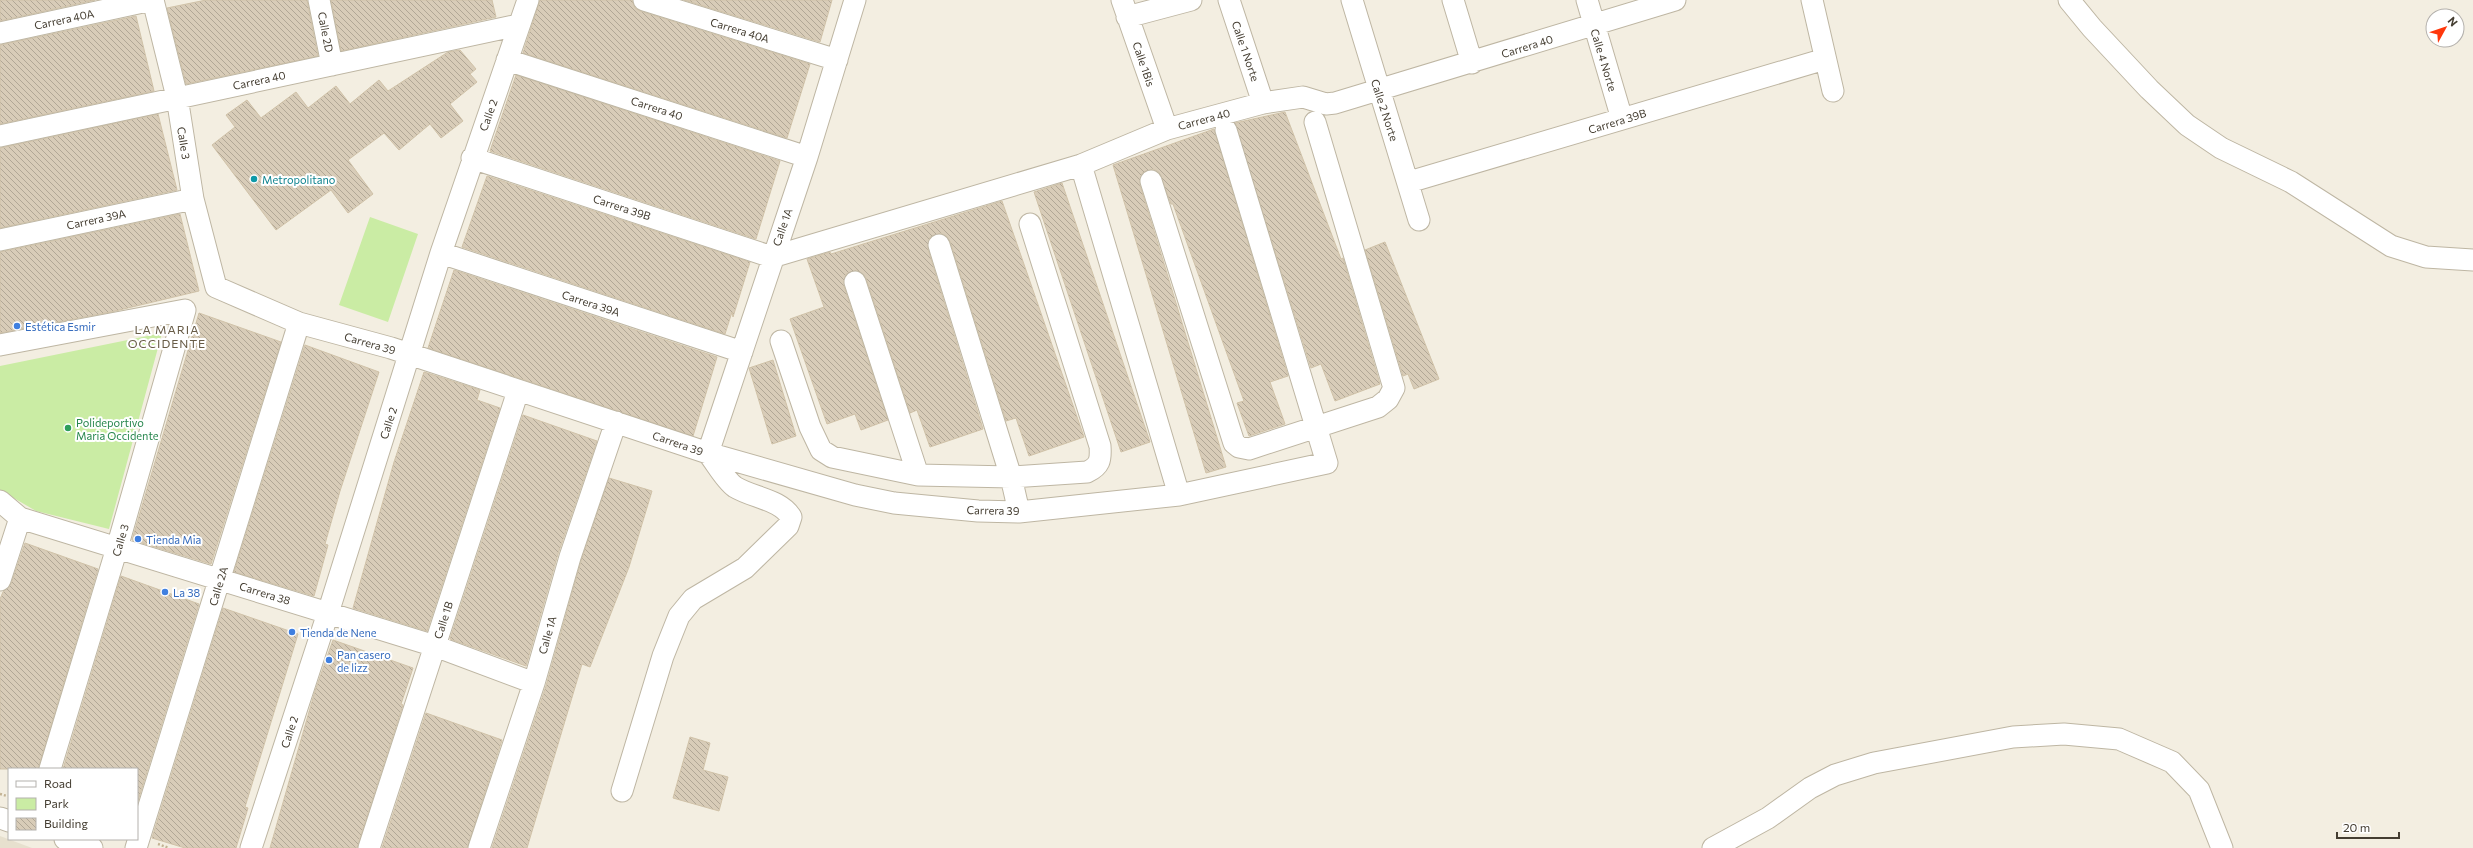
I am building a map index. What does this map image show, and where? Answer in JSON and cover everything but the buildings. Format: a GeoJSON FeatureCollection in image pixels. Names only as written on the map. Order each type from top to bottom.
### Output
{"type":"FeatureCollection","features":[{"type":"Feature","properties":{"kind":"street","name":"Carrera 40A"},"geometry":{"type":"LineString","coordinates":[[0,33],[152,0]]}},
{"type":"Feature","properties":{"kind":"street","name":"Calle 3"},"geometry":{"type":"LineString","coordinates":[[152,0],[177,97],[193,199],[216,287]]}},
{"type":"Feature","properties":{"kind":"street","name":"Calle 2D"},"geometry":{"type":"LineString","coordinates":[[319,0],[332,65]]}},
{"type":"Feature","properties":{"kind":"street","name":"Calle 2"},"geometry":{"type":"LineString","coordinates":[[251,848],[328,613],[472,158],[528,0]]}},
{"type":"Feature","properties":{"kind":"street","name":"Carrera 40A"},"geometry":{"type":"LineString","coordinates":[[644,0],[837,60]]}},
{"type":"Feature","properties":{"kind":"street","name":"Calle 1A"},"geometry":{"type":"LineString","coordinates":[[708,453],[772,256],[807,157],[855,0]]}},
{"type":"Feature","properties":{"kind":"street"},"geometry":{"type":"LineString","coordinates":[[1124,8],[1191,0]]}},
{"type":"Feature","properties":{"kind":"street","name":"Calle 1 Norte"},"geometry":{"type":"LineString","coordinates":[[1229,0],[1264,103]]}},
{"type":"Feature","properties":{"kind":"street","name":"Calle 2 Norte"},"geometry":{"type":"LineString","coordinates":[[1352,0],[1378,90],[1409,182],[1419,220]]}},
{"type":"Feature","properties":{"kind":"street"},"geometry":{"type":"LineString","coordinates":[[1453,0],[1472,63]]}},
{"type":"Feature","properties":{"kind":"street","name":"Calle 4 Norte"},"geometry":{"type":"LineString","coordinates":[[1587,0],[1622,119]]}},
{"type":"Feature","properties":{"kind":"street","name":"Carrera 40"},"geometry":{"type":"LineString","coordinates":[[772,256],[1081,165],[1167,129],[1264,103],[1303,97],[1326,104],[1335,103],[1472,63],[1675,0]]}},
{"type":"Feature","properties":{"kind":"street"},"geometry":{"type":"LineString","coordinates":[[1812,0],[1833,91]]}},
{"type":"Feature","properties":{"kind":"street"},"geometry":{"type":"LineString","coordinates":[[2069,0],[2092,28],[2149,89],[2187,125],[2221,148],[2291,182],[2391,246],[2426,257],[2473,260]]}},
{"type":"Feature","properties":{"kind":"street","name":"Calle 1Bis"},"geometry":{"type":"LineString","coordinates":[[1124,8],[1167,129]]}},
{"type":"Feature","properties":{"kind":"street","name":"Carrera 40"},"geometry":{"type":"LineString","coordinates":[[0,136],[518,25]]}},
{"type":"Feature","properties":{"kind":"street","name":"Carrera 39B"},"geometry":{"type":"LineString","coordinates":[[1409,182],[1825,59]]}},
{"type":"Feature","properties":{"kind":"street","name":"Carrera 40"},"geometry":{"type":"LineString","coordinates":[[507,60],[807,157]]}},
{"type":"Feature","properties":{"kind":"street"},"geometry":{"type":"LineString","coordinates":[[1151,181],[1234,443],[1239,447],[1249,449],[1378,407],[1388,399],[1394,388],[1315,122]]}},
{"type":"Feature","properties":{"kind":"street"},"geometry":{"type":"LineString","coordinates":[[1226,130],[1316,427]]}},
{"type":"Feature","properties":{"kind":"street","name":"Carrera 39B"},"geometry":{"type":"LineString","coordinates":[[472,158],[772,256]]}},
{"type":"Feature","properties":{"kind":"street"},"geometry":{"type":"LineString","coordinates":[[1081,165],[1179,496]]}},
{"type":"Feature","properties":{"kind":"street","name":"Carrera 39A"},"geometry":{"type":"LineString","coordinates":[[0,240],[193,199]]}},
{"type":"Feature","properties":{"kind":"street"},"geometry":{"type":"LineString","coordinates":[[782,341],[810,427],[821,450],[842,460],[918,475],[1011,477],[1087,472],[1096,468],[1101,458],[1100,446],[1030,224]]}},
{"type":"Feature","properties":{"kind":"street"},"geometry":{"type":"LineString","coordinates":[[939,245],[1011,477],[1019,512]]}},
{"type":"Feature","properties":{"kind":"street","name":"Carrera 39A"},"geometry":{"type":"LineString","coordinates":[[441,253],[742,352]]}},
{"type":"Feature","properties":{"kind":"street"},"geometry":{"type":"LineString","coordinates":[[855,282],[918,475]]}},
{"type":"Feature","properties":{"kind":"street","name":"Carrera 39"},"geometry":{"type":"LineString","coordinates":[[216,287],[299,323],[410,355],[708,453],[855,495],[894,503],[971,510],[1019,512],[1179,496],[1327,463],[1316,427]]}},
{"type":"Feature","properties":{"kind":"street","name":"Calle 3"},"geometry":{"type":"LineString","coordinates":[[0,345],[185,310],[117,548],[50,768]]}},
{"type":"Feature","properties":{"kind":"street","name":"Calle 2A"},"geometry":{"type":"LineString","coordinates":[[136,848],[299,323]]}},
{"type":"Feature","properties":{"kind":"street","name":"Calle 1B"},"geometry":{"type":"LineString","coordinates":[[369,848],[518,391]]}},
{"type":"Feature","properties":{"kind":"street","name":"Calle 1A"},"geometry":{"type":"LineString","coordinates":[[479,848],[534,682],[570,557],[616,422]]}},
{"type":"Feature","properties":{"kind":"street"},"geometry":{"type":"LineString","coordinates":[[622,792],[663,656],[679,616],[693,599],[745,568],[788,526],[791,517],[786,509],[754,497],[734,486],[708,453]]}},
{"type":"Feature","properties":{"kind":"street","name":"Carrera 38"},"geometry":{"type":"LineString","coordinates":[[0,501],[20,518],[435,646],[534,682]]}},
{"type":"Feature","properties":{"kind":"street"},"geometry":{"type":"LineString","coordinates":[[0,580],[20,518]]}},
{"type":"Feature","properties":{"kind":"street"},"geometry":{"type":"LineString","coordinates":[[1713,848],[1768,818],[1810,788],[1835,775],[1874,763],[2013,737],[2064,734],[2119,739],[2172,762],[2199,790],[2222,848]]}},
{"type":"Feature","properties":{"kind":"street"},"geometry":{"type":"LineString","coordinates":[[69,840],[92,848]]}},
{"type":"Feature","properties":{"kind":"shaded area"},"geometry":{"type":"Polygon","coordinates":[[[0,836],[32,848],[0,848],[0,836]]]}},
{"type":"Feature","properties":{"kind":"green space"},"geometry":{"type":"Polygon","coordinates":[[[370,217],[418,234],[388,322],[339,305],[370,217]]]}},
{"type":"Feature","properties":{"kind":"green space","name":"Polideportivo Maria Occidente"},"geometry":{"type":"Polygon","coordinates":[[[162,333],[109,529],[36,511],[0,490],[0,366],[162,333]]]}},
{"type":"Feature","properties":{"kind":"place","name":"Metropolitano"},"geometry":{"type":"Point","coordinates":[254,179]}},
{"type":"Feature","properties":{"kind":"place","name":"Estética Esmir"},"geometry":{"type":"Point","coordinates":[17,326]}},
{"type":"Feature","properties":{"kind":"place","name":"Polideportivo Maria Occidente"},"geometry":{"type":"Point","coordinates":[68,428]}},
{"type":"Feature","properties":{"kind":"place","name":"Tienda Mia"},"geometry":{"type":"Point","coordinates":[138,539]}},
{"type":"Feature","properties":{"kind":"place","name":"La 38"},"geometry":{"type":"Point","coordinates":[165,592]}},
{"type":"Feature","properties":{"kind":"place","name":"Tienda de Nene"},"geometry":{"type":"Point","coordinates":[292,632]}},
{"type":"Feature","properties":{"kind":"place","name":"Pan casero de lizz"},"geometry":{"type":"Point","coordinates":[329,660]}},
{"type":"Feature","properties":{"kind":"district","name":"LA MARIA OCCIDENTE"},"geometry":{"type":"Point","coordinates":[167,336]}}]}
